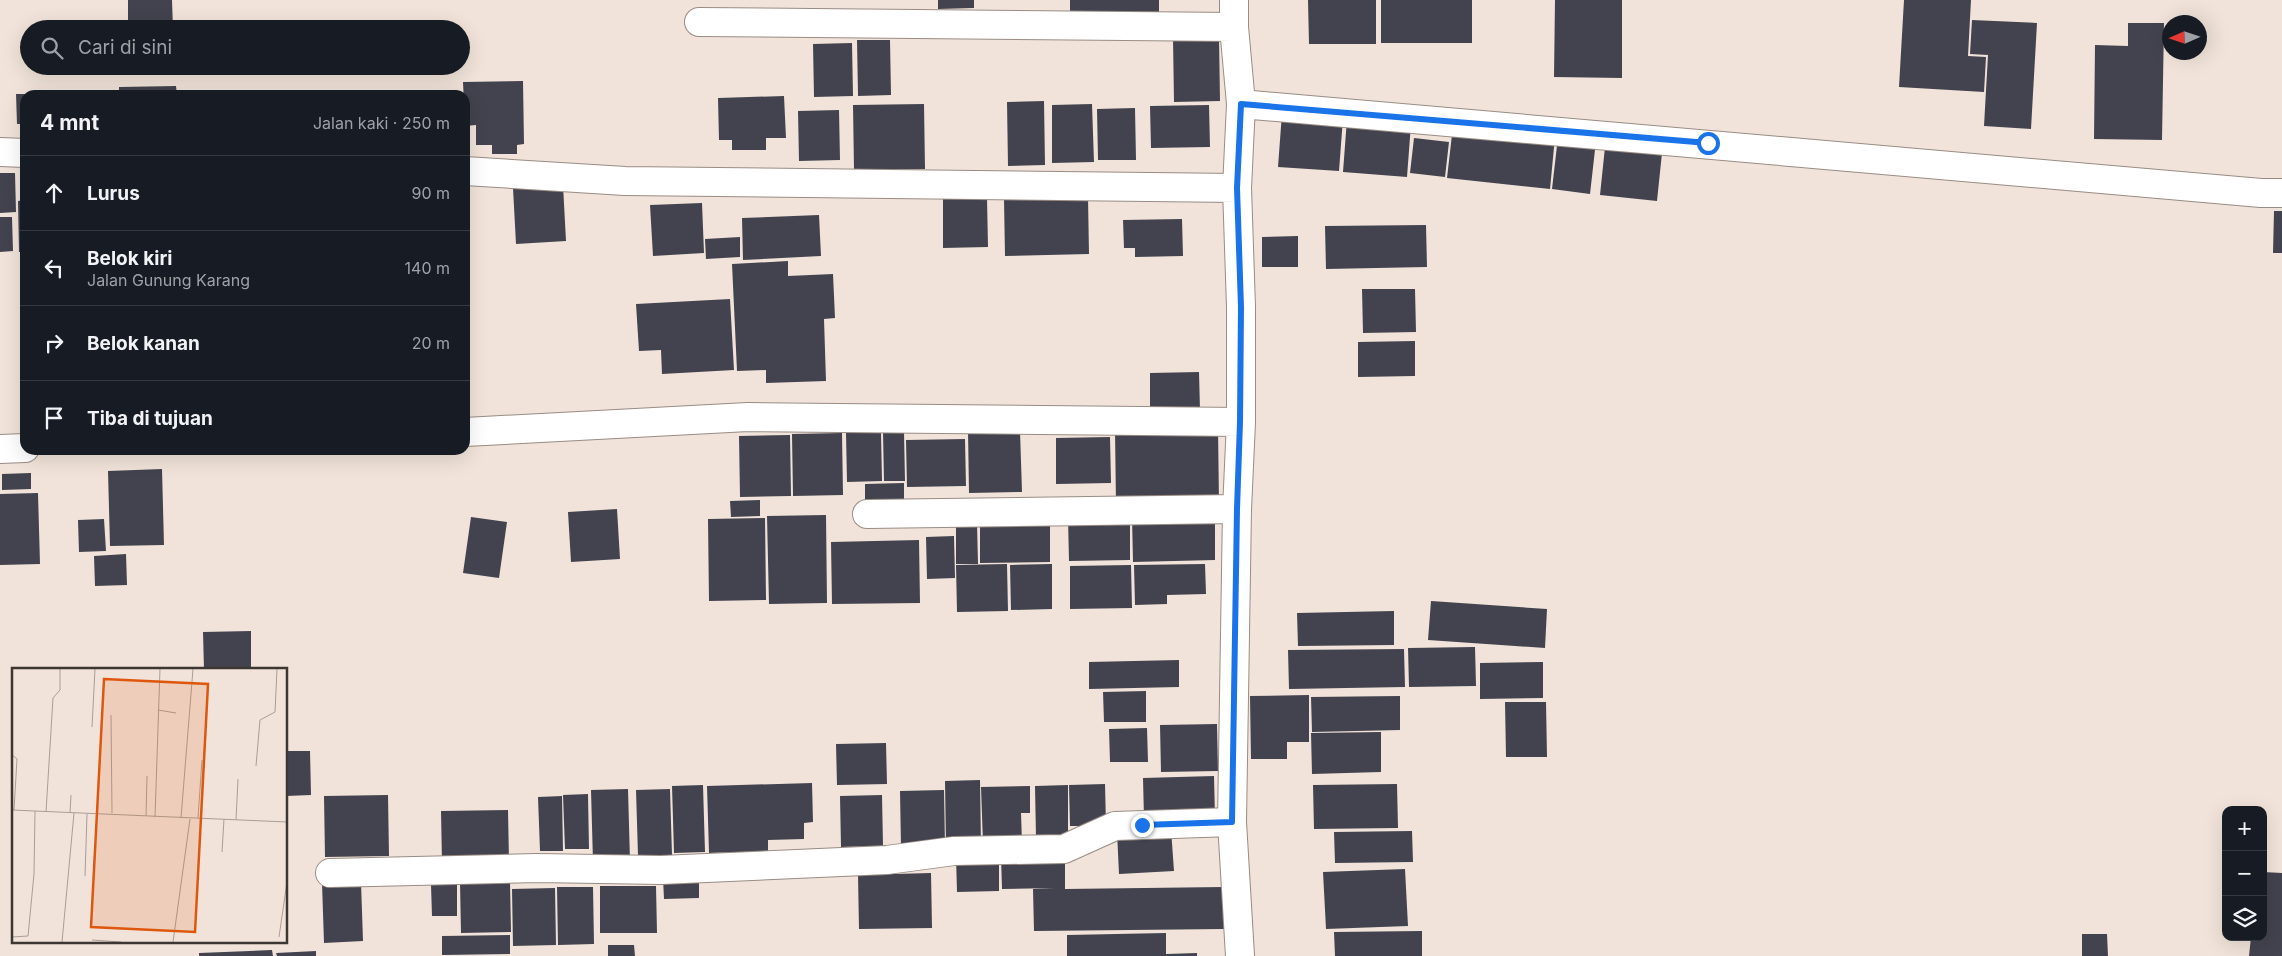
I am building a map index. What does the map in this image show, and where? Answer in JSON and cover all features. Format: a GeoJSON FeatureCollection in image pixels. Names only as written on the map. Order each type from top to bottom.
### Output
{"type":"FeatureCollection","features":[{"type":"Feature","properties":{"kind":"street"},"geometry":{"type":"LineString","coordinates":[[1234,0],[1234,27],[1241,104],[1237,188],[1241,307],[1232,822],[1240,956]]}},
{"type":"Feature","properties":{"kind":"street"},"geometry":{"type":"LineString","coordinates":[[699,22],[1234,27]]}},
{"type":"Feature","properties":{"kind":"street"},"geometry":{"type":"LineString","coordinates":[[1241,104],[1708,143],[2261,193],[2282,193]]}},
{"type":"Feature","properties":{"kind":"street"},"geometry":{"type":"LineString","coordinates":[[0,152],[20,153]]}},
{"type":"Feature","properties":{"kind":"street"},"geometry":{"type":"LineString","coordinates":[[470,171],[625,181],[1237,188]]}},
{"type":"Feature","properties":{"kind":"street"},"geometry":{"type":"LineString","coordinates":[[470,432],[748,417],[1240,422]]}},
{"type":"Feature","properties":{"kind":"street"},"geometry":{"type":"LineString","coordinates":[[0,449],[20,448]]}},
{"type":"Feature","properties":{"kind":"street"},"geometry":{"type":"LineString","coordinates":[[867,514],[1237,509]]}},
{"type":"Feature","properties":{"kind":"street"},"geometry":{"type":"LineString","coordinates":[[330,873],[537,868],[661,870],[887,860],[954,852],[1064,849],[1115,826],[1232,822]]}},
{"type":"Feature","properties":{"kind":"building"},"geometry":{"type":"Polygon","coordinates":[[[128,0],[172,0],[173,20],[128,20],[128,0]]]}},
{"type":"Feature","properties":{"kind":"building"},"geometry":{"type":"Polygon","coordinates":[[[938,0],[974,0],[974,8],[938,9],[938,0]]]}},
{"type":"Feature","properties":{"kind":"building"},"geometry":{"type":"Polygon","coordinates":[[[1070,0],[1159,0],[1159,20],[1070,19],[1070,0]]]}},
{"type":"Feature","properties":{"kind":"building"},"geometry":{"type":"Polygon","coordinates":[[[1308,0],[1376,0],[1376,44],[1309,44],[1308,0]]]}},
{"type":"Feature","properties":{"kind":"building"},"geometry":{"type":"Polygon","coordinates":[[[1381,0],[1472,0],[1472,43],[1381,43],[1381,0]]]}},
{"type":"Feature","properties":{"kind":"building"},"geometry":{"type":"Polygon","coordinates":[[[1555,0],[1622,0],[1622,78],[1554,77],[1555,0]]]}},
{"type":"Feature","properties":{"kind":"building"},"geometry":{"type":"Polygon","coordinates":[[[1904,0],[1971,0],[1968,56],[1986,57],[1984,92],[1899,87],[1904,0]]]}},
{"type":"Feature","properties":{"kind":"building"},"geometry":{"type":"Polygon","coordinates":[[[1972,20],[2037,23],[2031,129],[1984,126],[1988,55],[1970,54],[1972,20]]]}},
{"type":"Feature","properties":{"kind":"building"},"geometry":{"type":"Polygon","coordinates":[[[2128,23],[2162,23],[2162,140],[2094,139],[2095,45],[2128,46],[2128,23]]]}},
{"type":"Feature","properties":{"kind":"building"},"geometry":{"type":"Polygon","coordinates":[[[1219,37],[1220,101],[1174,102],[1173,38],[1219,37]]]}},
{"type":"Feature","properties":{"kind":"building"},"geometry":{"type":"Polygon","coordinates":[[[857,40],[890,40],[891,95],[858,96],[857,40]]]}},
{"type":"Feature","properties":{"kind":"building"},"geometry":{"type":"Polygon","coordinates":[[[852,43],[853,96],[814,97],[813,44],[852,43]]]}},
{"type":"Feature","properties":{"kind":"building"},"geometry":{"type":"Polygon","coordinates":[[[523,81],[524,144],[517,145],[517,154],[492,154],[492,145],[476,145],[476,125],[470,126],[470,90],[463,90],[463,82],[523,81]]]}},
{"type":"Feature","properties":{"kind":"building"},"geometry":{"type":"Polygon","coordinates":[[[176,86],[176,90],[119,90],[119,87],[176,86]]]}},
{"type":"Feature","properties":{"kind":"building"},"geometry":{"type":"Polygon","coordinates":[[[16,94],[20,94],[20,124],[17,124],[16,94]]]}},
{"type":"Feature","properties":{"kind":"building"},"geometry":{"type":"Polygon","coordinates":[[[784,96],[786,138],[766,138],[766,150],[732,150],[732,140],[719,140],[718,98],[784,96]]]}},
{"type":"Feature","properties":{"kind":"building"},"geometry":{"type":"Polygon","coordinates":[[[1044,101],[1045,165],[1008,166],[1007,102],[1044,101]]]}},
{"type":"Feature","properties":{"kind":"building"},"geometry":{"type":"Polygon","coordinates":[[[924,104],[925,169],[854,170],[853,105],[924,104]]]}},
{"type":"Feature","properties":{"kind":"building"},"geometry":{"type":"Polygon","coordinates":[[[1092,104],[1094,162],[1052,163],[1052,105],[1092,104]]]}},
{"type":"Feature","properties":{"kind":"building"},"geometry":{"type":"Polygon","coordinates":[[[1209,105],[1210,147],[1151,148],[1150,106],[1209,105]]]}},
{"type":"Feature","properties":{"kind":"building"},"geometry":{"type":"Polygon","coordinates":[[[1135,108],[1136,160],[1098,160],[1097,109],[1135,108]]]}},
{"type":"Feature","properties":{"kind":"building"},"geometry":{"type":"Polygon","coordinates":[[[839,110],[840,160],[799,161],[798,111],[839,110]]]}},
{"type":"Feature","properties":{"kind":"building"},"geometry":{"type":"Polygon","coordinates":[[[1282,113],[1343,118],[1339,171],[1278,167],[1282,113]]]}},
{"type":"Feature","properties":{"kind":"building"},"geometry":{"type":"Polygon","coordinates":[[[1347,119],[1411,124],[1407,177],[1343,172],[1347,119]]]}},
{"type":"Feature","properties":{"kind":"building"},"geometry":{"type":"Polygon","coordinates":[[[1453,126],[1555,137],[1550,189],[1447,178],[1453,126]]]}},
{"type":"Feature","properties":{"kind":"building"},"geometry":{"type":"Polygon","coordinates":[[[1558,137],[1596,141],[1590,194],[1552,189],[1558,137]]]}},
{"type":"Feature","properties":{"kind":"building"},"geometry":{"type":"Polygon","coordinates":[[[1414,138],[1449,142],[1445,177],[1410,173],[1414,138]]]}},
{"type":"Feature","properties":{"kind":"building"},"geometry":{"type":"Polygon","coordinates":[[[1605,147],[1662,153],[1657,201],[1600,195],[1605,147]]]}},
{"type":"Feature","properties":{"kind":"building"},"geometry":{"type":"Polygon","coordinates":[[[0,173],[15,173],[16,212],[0,213],[0,173]]]}},
{"type":"Feature","properties":{"kind":"building"},"geometry":{"type":"Polygon","coordinates":[[[563,185],[566,241],[516,244],[513,188],[563,185]]]}},
{"type":"Feature","properties":{"kind":"building"},"geometry":{"type":"Polygon","coordinates":[[[1088,197],[1089,254],[1005,256],[1004,199],[1088,197]]]}},
{"type":"Feature","properties":{"kind":"building"},"geometry":{"type":"Polygon","coordinates":[[[987,198],[988,247],[943,248],[943,199],[987,198]]]}},
{"type":"Feature","properties":{"kind":"building"},"geometry":{"type":"Polygon","coordinates":[[[18,201],[20,201],[20,252],[19,252],[18,201]]]}},
{"type":"Feature","properties":{"kind":"building"},"geometry":{"type":"Polygon","coordinates":[[[702,203],[704,253],[653,256],[650,205],[702,203]]]}},
{"type":"Feature","properties":{"kind":"building"},"geometry":{"type":"Polygon","coordinates":[[[2274,211],[2282,211],[2282,253],[2273,253],[2274,211]]]}},
{"type":"Feature","properties":{"kind":"building"},"geometry":{"type":"Polygon","coordinates":[[[819,215],[821,256],[743,260],[742,218],[819,215]]]}},
{"type":"Feature","properties":{"kind":"building"},"geometry":{"type":"Polygon","coordinates":[[[0,217],[12,217],[13,251],[0,252],[0,217]]]}},
{"type":"Feature","properties":{"kind":"building"},"geometry":{"type":"Polygon","coordinates":[[[1182,219],[1183,256],[1135,257],[1135,248],[1124,248],[1123,220],[1182,219]]]}},
{"type":"Feature","properties":{"kind":"building"},"geometry":{"type":"Polygon","coordinates":[[[1426,225],[1427,267],[1326,269],[1325,226],[1426,225]]]}},
{"type":"Feature","properties":{"kind":"building"},"geometry":{"type":"Polygon","coordinates":[[[1298,236],[1298,267],[1262,267],[1262,237],[1298,236]]]}},
{"type":"Feature","properties":{"kind":"building"},"geometry":{"type":"Polygon","coordinates":[[[740,237],[740,257],[706,259],[705,239],[740,237]]]}},
{"type":"Feature","properties":{"kind":"building"},"geometry":{"type":"Polygon","coordinates":[[[788,261],[788,276],[833,274],[835,318],[824,319],[826,381],[766,383],[766,370],[737,371],[732,264],[788,261]]]}},
{"type":"Feature","properties":{"kind":"building"},"geometry":{"type":"Polygon","coordinates":[[[1362,289],[1415,289],[1416,332],[1363,333],[1362,289]]]}},
{"type":"Feature","properties":{"kind":"building"},"geometry":{"type":"Polygon","coordinates":[[[730,299],[734,370],[662,374],[661,350],[639,351],[636,304],[730,299]]]}},
{"type":"Feature","properties":{"kind":"building"},"geometry":{"type":"Polygon","coordinates":[[[1415,341],[1415,376],[1358,377],[1358,342],[1415,341]]]}},
{"type":"Feature","properties":{"kind":"building"},"geometry":{"type":"Polygon","coordinates":[[[1199,372],[1200,410],[1150,411],[1150,373],[1199,372]]]}},
{"type":"Feature","properties":{"kind":"building"},"geometry":{"type":"Polygon","coordinates":[[[1218,428],[1219,503],[1116,505],[1115,430],[1218,428]]]}},
{"type":"Feature","properties":{"kind":"building"},"geometry":{"type":"Polygon","coordinates":[[[968,431],[1020,431],[1022,492],[969,493],[968,431]]]}},
{"type":"Feature","properties":{"kind":"building"},"geometry":{"type":"Polygon","coordinates":[[[883,432],[904,432],[905,481],[884,481],[883,432]]]}},
{"type":"Feature","properties":{"kind":"building"},"geometry":{"type":"Polygon","coordinates":[[[842,433],[843,495],[793,496],[792,434],[842,433]]]}},
{"type":"Feature","properties":{"kind":"building"},"geometry":{"type":"Polygon","coordinates":[[[846,433],[881,433],[882,481],[847,482],[846,433]]]}},
{"type":"Feature","properties":{"kind":"building"},"geometry":{"type":"Polygon","coordinates":[[[790,435],[791,496],[740,497],[739,436],[790,435]]]}},
{"type":"Feature","properties":{"kind":"building"},"geometry":{"type":"Polygon","coordinates":[[[1110,437],[1111,483],[1056,484],[1056,438],[1110,437]]]}},
{"type":"Feature","properties":{"kind":"building"},"geometry":{"type":"Polygon","coordinates":[[[965,439],[966,486],[907,487],[906,440],[965,439]]]}},
{"type":"Feature","properties":{"kind":"building"},"geometry":{"type":"Polygon","coordinates":[[[162,469],[164,545],[110,546],[108,471],[162,469]]]}},
{"type":"Feature","properties":{"kind":"building"},"geometry":{"type":"Polygon","coordinates":[[[31,473],[31,489],[2,490],[2,474],[31,473]]]}},
{"type":"Feature","properties":{"kind":"building"},"geometry":{"type":"Polygon","coordinates":[[[904,483],[904,502],[865,503],[865,484],[904,483]]]}},
{"type":"Feature","properties":{"kind":"building"},"geometry":{"type":"Polygon","coordinates":[[[38,493],[40,564],[0,565],[0,494],[38,493]]]}},
{"type":"Feature","properties":{"kind":"building"},"geometry":{"type":"Polygon","coordinates":[[[760,500],[760,516],[731,517],[730,501],[760,500]]]}},
{"type":"Feature","properties":{"kind":"building"},"geometry":{"type":"Polygon","coordinates":[[[617,509],[620,559],[571,562],[568,512],[617,509]]]}},
{"type":"Feature","properties":{"kind":"building"},"geometry":{"type":"Polygon","coordinates":[[[826,515],[827,603],[769,604],[767,516],[826,515]]]}},
{"type":"Feature","properties":{"kind":"building"},"geometry":{"type":"Polygon","coordinates":[[[1215,516],[1215,560],[1133,562],[1132,517],[1215,516]]]}},
{"type":"Feature","properties":{"kind":"building"},"geometry":{"type":"Polygon","coordinates":[[[471,517],[507,522],[499,578],[463,573],[471,517]]]}},
{"type":"Feature","properties":{"kind":"building"},"geometry":{"type":"Polygon","coordinates":[[[1130,517],[1130,560],[1069,561],[1068,518],[1130,517]]]}},
{"type":"Feature","properties":{"kind":"building"},"geometry":{"type":"Polygon","coordinates":[[[765,518],[766,600],[709,601],[708,519],[765,518]]]}},
{"type":"Feature","properties":{"kind":"building"},"geometry":{"type":"Polygon","coordinates":[[[104,519],[106,551],[79,552],[78,520],[104,519]]]}},
{"type":"Feature","properties":{"kind":"building"},"geometry":{"type":"Polygon","coordinates":[[[1050,522],[1050,562],[980,563],[980,523],[1050,522]]]}},
{"type":"Feature","properties":{"kind":"building"},"geometry":{"type":"Polygon","coordinates":[[[956,523],[977,523],[978,564],[956,564],[956,523]]]}},
{"type":"Feature","properties":{"kind":"building"},"geometry":{"type":"Polygon","coordinates":[[[954,536],[955,578],[927,579],[926,537],[954,536]]]}},
{"type":"Feature","properties":{"kind":"building"},"geometry":{"type":"Polygon","coordinates":[[[919,540],[920,603],[832,604],[831,542],[919,540]]]}},
{"type":"Feature","properties":{"kind":"building"},"geometry":{"type":"Polygon","coordinates":[[[126,554],[127,585],[95,586],[94,556],[126,554]]]}},
{"type":"Feature","properties":{"kind":"building"},"geometry":{"type":"Polygon","coordinates":[[[1007,564],[1008,611],[957,612],[956,565],[1007,564]]]}},
{"type":"Feature","properties":{"kind":"building"},"geometry":{"type":"Polygon","coordinates":[[[1052,564],[1052,609],[1011,610],[1010,565],[1052,564]]]}},
{"type":"Feature","properties":{"kind":"building"},"geometry":{"type":"Polygon","coordinates":[[[1205,564],[1206,594],[1167,595],[1167,604],[1135,605],[1134,565],[1205,564]]]}},
{"type":"Feature","properties":{"kind":"building"},"geometry":{"type":"Polygon","coordinates":[[[1131,565],[1132,608],[1070,609],[1070,566],[1131,565]]]}},
{"type":"Feature","properties":{"kind":"building"},"geometry":{"type":"Polygon","coordinates":[[[1431,601],[1547,609],[1545,648],[1428,640],[1431,601]]]}},
{"type":"Feature","properties":{"kind":"building"},"geometry":{"type":"Polygon","coordinates":[[[1394,611],[1394,645],[1298,646],[1297,613],[1394,611]]]}},
{"type":"Feature","properties":{"kind":"building"},"geometry":{"type":"Polygon","coordinates":[[[251,631],[251,668],[204,668],[203,632],[251,631]]]}},
{"type":"Feature","properties":{"kind":"building"},"geometry":{"type":"Polygon","coordinates":[[[1475,647],[1476,686],[1409,687],[1408,648],[1475,647]]]}},
{"type":"Feature","properties":{"kind":"building"},"geometry":{"type":"Polygon","coordinates":[[[1404,649],[1405,687],[1289,689],[1288,650],[1404,649]]]}},
{"type":"Feature","properties":{"kind":"building"},"geometry":{"type":"Polygon","coordinates":[[[1179,660],[1179,687],[1089,689],[1089,662],[1179,660]]]}},
{"type":"Feature","properties":{"kind":"building"},"geometry":{"type":"Polygon","coordinates":[[[1543,662],[1543,698],[1480,699],[1480,663],[1543,662]]]}},
{"type":"Feature","properties":{"kind":"building"},"geometry":{"type":"Polygon","coordinates":[[[1146,691],[1146,722],[1104,722],[1103,692],[1146,691]]]}},
{"type":"Feature","properties":{"kind":"building"},"geometry":{"type":"Polygon","coordinates":[[[1309,695],[1309,742],[1287,742],[1287,759],[1251,759],[1250,696],[1309,695]]]}},
{"type":"Feature","properties":{"kind":"building"},"geometry":{"type":"Polygon","coordinates":[[[1400,696],[1400,730],[1312,732],[1311,697],[1400,696]]]}},
{"type":"Feature","properties":{"kind":"building"},"geometry":{"type":"Polygon","coordinates":[[[1505,702],[1546,702],[1547,757],[1506,757],[1505,702]]]}},
{"type":"Feature","properties":{"kind":"building"},"geometry":{"type":"Polygon","coordinates":[[[1217,724],[1218,771],[1161,772],[1160,725],[1217,724]]]}},
{"type":"Feature","properties":{"kind":"building"},"geometry":{"type":"Polygon","coordinates":[[[1147,728],[1148,762],[1110,762],[1109,729],[1147,728]]]}},
{"type":"Feature","properties":{"kind":"building"},"geometry":{"type":"Polygon","coordinates":[[[1381,732],[1381,772],[1312,774],[1311,733],[1381,732]]]}},
{"type":"Feature","properties":{"kind":"building"},"geometry":{"type":"Polygon","coordinates":[[[886,743],[887,784],[837,785],[836,744],[886,743]]]}},
{"type":"Feature","properties":{"kind":"building"},"geometry":{"type":"Polygon","coordinates":[[[288,751],[310,751],[311,795],[288,796],[288,751]]]}},
{"type":"Feature","properties":{"kind":"building"},"geometry":{"type":"Polygon","coordinates":[[[1214,776],[1215,818],[1144,818],[1143,778],[1214,776]]]}},
{"type":"Feature","properties":{"kind":"building"},"geometry":{"type":"Polygon","coordinates":[[[980,780],[981,846],[946,847],[945,781],[980,780]]]}},
{"type":"Feature","properties":{"kind":"building"},"geometry":{"type":"Polygon","coordinates":[[[812,783],[813,822],[804,823],[804,839],[768,840],[768,851],[709,853],[707,786],[812,783]]]}},
{"type":"Feature","properties":{"kind":"building"},"geometry":{"type":"Polygon","coordinates":[[[1105,784],[1106,826],[1070,826],[1069,785],[1105,784]]]}},
{"type":"Feature","properties":{"kind":"building"},"geometry":{"type":"Polygon","coordinates":[[[1397,784],[1398,828],[1314,829],[1313,785],[1397,784]]]}},
{"type":"Feature","properties":{"kind":"building"},"geometry":{"type":"Polygon","coordinates":[[[703,785],[705,852],[674,853],[672,786],[703,785]]]}},
{"type":"Feature","properties":{"kind":"building"},"geometry":{"type":"Polygon","coordinates":[[[1068,785],[1068,837],[1036,838],[1035,786],[1068,785]]]}},
{"type":"Feature","properties":{"kind":"building"},"geometry":{"type":"Polygon","coordinates":[[[1030,786],[1030,813],[1021,813],[1022,843],[983,844],[981,787],[1030,786]]]}},
{"type":"Feature","properties":{"kind":"building"},"geometry":{"type":"Polygon","coordinates":[[[628,789],[630,861],[593,862],[591,790],[628,789]]]}},
{"type":"Feature","properties":{"kind":"building"},"geometry":{"type":"Polygon","coordinates":[[[670,789],[672,855],[638,856],[636,790],[670,789]]]}},
{"type":"Feature","properties":{"kind":"building"},"geometry":{"type":"Polygon","coordinates":[[[944,790],[945,846],[901,847],[900,791],[944,790]]]}},
{"type":"Feature","properties":{"kind":"building"},"geometry":{"type":"Polygon","coordinates":[[[588,794],[589,849],[565,849],[563,795],[588,794]]]}},
{"type":"Feature","properties":{"kind":"building"},"geometry":{"type":"Polygon","coordinates":[[[388,795],[389,856],[325,857],[324,796],[388,795]]]}},
{"type":"Feature","properties":{"kind":"building"},"geometry":{"type":"Polygon","coordinates":[[[882,795],[883,846],[841,847],[840,796],[882,795]]]}},
{"type":"Feature","properties":{"kind":"building"},"geometry":{"type":"Polygon","coordinates":[[[562,796],[563,851],[540,851],[538,797],[562,796]]]}},
{"type":"Feature","properties":{"kind":"building"},"geometry":{"type":"Polygon","coordinates":[[[508,810],[509,861],[442,863],[441,811],[508,810]]]}},
{"type":"Feature","properties":{"kind":"building"},"geometry":{"type":"Polygon","coordinates":[[[1171,829],[1174,871],[1119,874],[1117,832],[1171,829]]]}},
{"type":"Feature","properties":{"kind":"building"},"geometry":{"type":"Polygon","coordinates":[[[1412,831],[1413,862],[1335,863],[1334,832],[1412,831]]]}},
{"type":"Feature","properties":{"kind":"building"},"geometry":{"type":"Polygon","coordinates":[[[1065,855],[1065,889],[1223,887],[1224,929],[1034,931],[1033,889],[1055,888],[1002,889],[1001,856],[1065,855]]]}},
{"type":"Feature","properties":{"kind":"building"},"geometry":{"type":"Polygon","coordinates":[[[999,856],[999,891],[957,892],[956,857],[999,856]]]}},
{"type":"Feature","properties":{"kind":"building"},"geometry":{"type":"Polygon","coordinates":[[[1405,869],[1408,926],[1326,929],[1323,872],[1405,869]]]}},
{"type":"Feature","properties":{"kind":"building"},"geometry":{"type":"Polygon","coordinates":[[[2267,872],[2282,873],[2282,956],[2249,956],[2251,941],[2267,941],[2267,872]]]}},
{"type":"Feature","properties":{"kind":"building"},"geometry":{"type":"Polygon","coordinates":[[[931,873],[932,928],[859,929],[858,875],[931,873]]]}},
{"type":"Feature","properties":{"kind":"building"},"geometry":{"type":"Polygon","coordinates":[[[699,877],[699,898],[664,899],[663,878],[699,877]]]}},
{"type":"Feature","properties":{"kind":"building"},"geometry":{"type":"Polygon","coordinates":[[[361,882],[363,941],[324,943],[322,883],[361,882]]]}},
{"type":"Feature","properties":{"kind":"building"},"geometry":{"type":"Polygon","coordinates":[[[510,882],[511,932],[461,933],[460,883],[510,882]]]}},
{"type":"Feature","properties":{"kind":"building"},"geometry":{"type":"Polygon","coordinates":[[[431,885],[457,885],[457,916],[432,916],[431,885]]]}},
{"type":"Feature","properties":{"kind":"building"},"geometry":{"type":"Polygon","coordinates":[[[600,886],[656,886],[657,933],[600,933],[600,886]]]}},
{"type":"Feature","properties":{"kind":"building"},"geometry":{"type":"Polygon","coordinates":[[[557,887],[593,887],[594,944],[558,945],[557,887]]]}},
{"type":"Feature","properties":{"kind":"building"},"geometry":{"type":"Polygon","coordinates":[[[555,888],[556,945],[513,946],[512,889],[555,888]]]}},
{"type":"Feature","properties":{"kind":"building"},"geometry":{"type":"Polygon","coordinates":[[[1422,931],[1422,956],[1335,956],[1334,932],[1422,931]]]}},
{"type":"Feature","properties":{"kind":"building"},"geometry":{"type":"Polygon","coordinates":[[[1166,933],[1166,954],[1197,953],[1197,956],[1067,956],[1067,935],[1166,933]]]}},
{"type":"Feature","properties":{"kind":"building"},"geometry":{"type":"Polygon","coordinates":[[[2082,934],[2107,934],[2108,956],[2082,956],[2082,934]]]}},
{"type":"Feature","properties":{"kind":"building"},"geometry":{"type":"Polygon","coordinates":[[[510,935],[510,954],[442,955],[442,936],[510,935]]]}},
{"type":"Feature","properties":{"kind":"building"},"geometry":{"type":"Polygon","coordinates":[[[608,945],[634,945],[635,956],[608,956],[608,945]]]}},
{"type":"Feature","properties":{"kind":"building"},"geometry":{"type":"Polygon","coordinates":[[[272,950],[273,956],[199,956],[199,953],[272,950]]]}},
{"type":"Feature","properties":{"kind":"building"},"geometry":{"type":"Polygon","coordinates":[[[316,951],[316,956],[277,956],[276,953],[316,951]]]}},
{"type":"Feature","properties":{"kind":"route"},"geometry":{"type":"LineString","coordinates":[[1142,825],[1232,822],[1240,422],[1241,307],[1237,188],[1241,104],[1708,143]]}}]}
